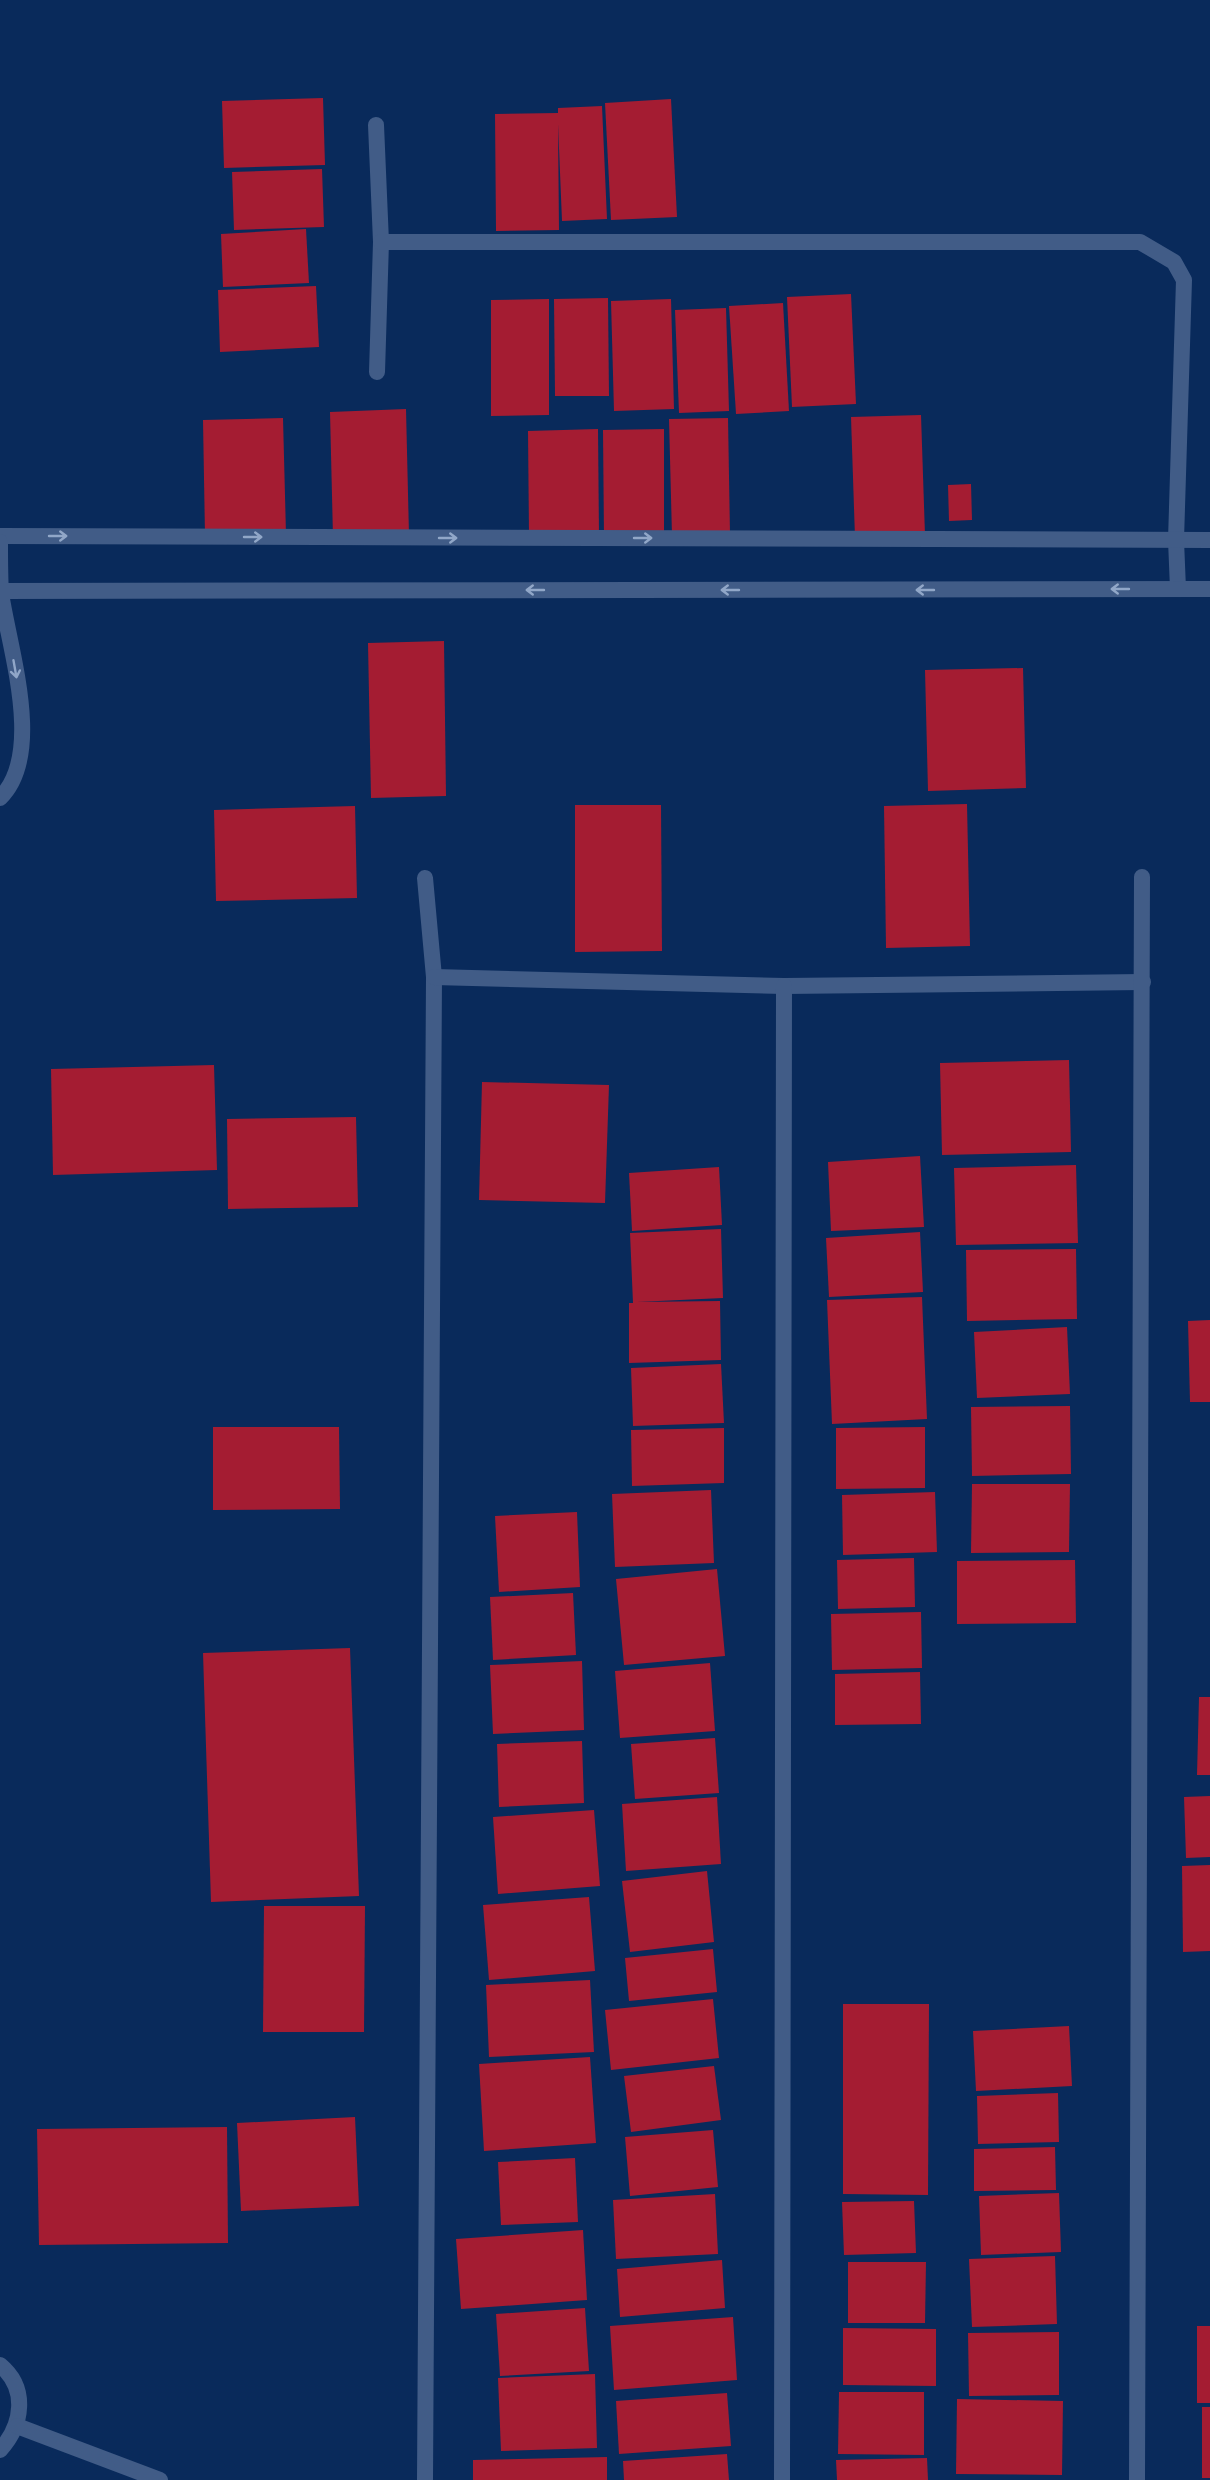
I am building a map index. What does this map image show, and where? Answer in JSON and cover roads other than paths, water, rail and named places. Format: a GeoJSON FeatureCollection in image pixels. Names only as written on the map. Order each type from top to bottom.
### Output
{"type":"FeatureCollection","features":[{"type":"Feature","properties":{"kind":"street"},"geometry":{"type":"LineString","coordinates":[[376,125],[381,242],[376,372]]}},
{"type":"Feature","properties":{"kind":"street"},"geometry":{"type":"LineString","coordinates":[[381,242],[1140,242],[1174,262],[1184,279],[1176,540],[1178,589]]}},
{"type":"Feature","properties":{"kind":"street"},"geometry":{"type":"LineString","coordinates":[[0,536],[1210,540]]}},
{"type":"Feature","properties":{"kind":"street"},"geometry":{"type":"LineString","coordinates":[[0,542],[0,591],[24,717],[21,753],[8,791],[0,798]]}},
{"type":"Feature","properties":{"kind":"street"},"geometry":{"type":"LineString","coordinates":[[0,591],[1210,589]]}},
{"type":"Feature","properties":{"kind":"street"},"geometry":{"type":"LineString","coordinates":[[1137,2480],[1142,877]]}},
{"type":"Feature","properties":{"kind":"street"},"geometry":{"type":"LineString","coordinates":[[425,878],[434,977],[425,2480]]}},
{"type":"Feature","properties":{"kind":"street"},"geometry":{"type":"LineString","coordinates":[[434,977],[784,986],[1143,982]]}},
{"type":"Feature","properties":{"kind":"street"},"geometry":{"type":"LineString","coordinates":[[782,2480],[784,986]]}},
{"type":"Feature","properties":{"kind":"street"},"geometry":{"type":"LineString","coordinates":[[0,2365],[13,2379],[19,2395],[20,2410],[17,2426],[0,2450]]}},
{"type":"Feature","properties":{"kind":"street"},"geometry":{"type":"LineString","coordinates":[[17,2426],[160,2480]]}}]}
